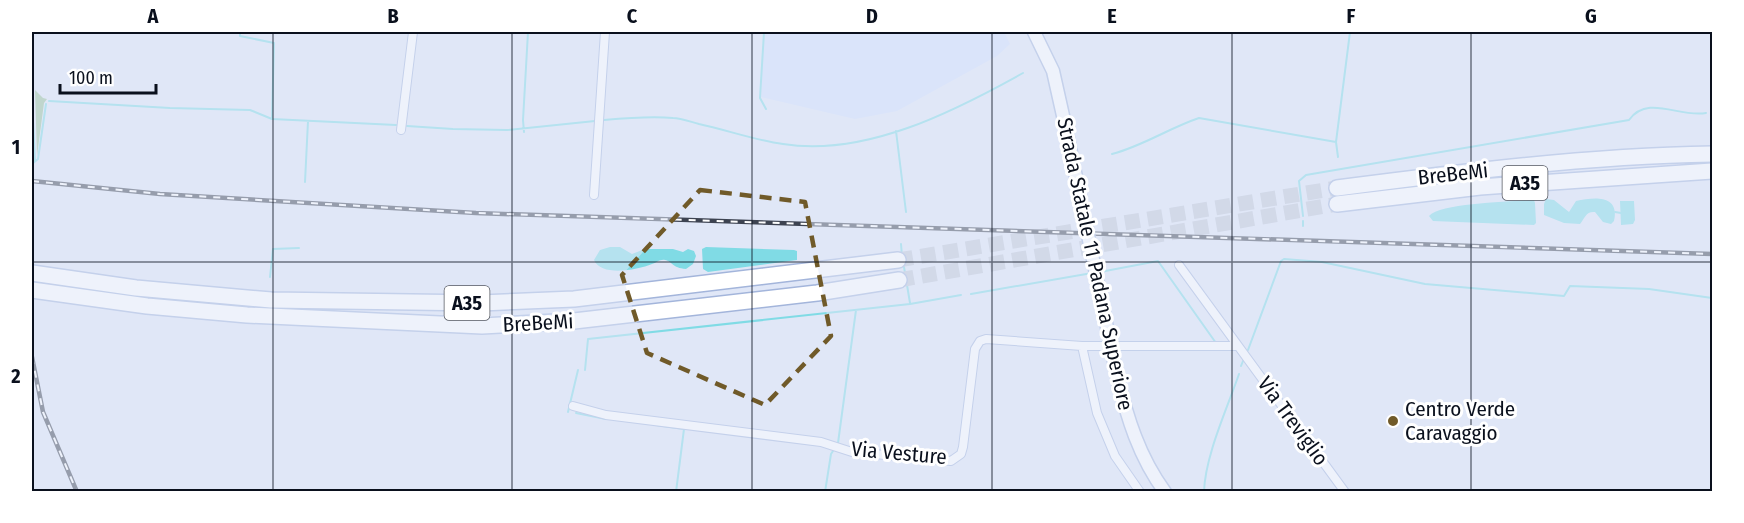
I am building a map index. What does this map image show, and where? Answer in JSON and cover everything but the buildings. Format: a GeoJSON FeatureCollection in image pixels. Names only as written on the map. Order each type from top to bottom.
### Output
{"type":"FeatureCollection","features":[{"type":"Feature","properties":{"kind":"highway","name":"BreBeMi"},"geometry":{"type":"LineString","coordinates":[[1711,151],[1691,148],[1665,156],[1481,171],[1337,196],[1713,171]]}},
{"type":"Feature","properties":{"kind":"highway","name":"BreBeMi"},"geometry":{"type":"LineString","coordinates":[[34,273],[136,288],[271,300],[481,303],[574,299],[898,260]]}},
{"type":"Feature","properties":{"kind":"highway","name":"BreBeMi"},"geometry":{"type":"LineString","coordinates":[[34,290],[147,306],[247,315],[482,326],[574,321],[806,294],[899,280]]}},
{"type":"Feature","properties":{"kind":"main road","name":"Strada Statale 11 Padana Superiore"},"geometry":{"type":"LineString","coordinates":[[1034,32],[1042,45],[1054,77],[1117,376],[1138,445],[1149,468],[1165,492]]}},
{"type":"Feature","properties":{"kind":"street"},"geometry":{"type":"LineString","coordinates":[[401,130],[413,32]]}},
{"type":"Feature","properties":{"kind":"street"},"geometry":{"type":"LineString","coordinates":[[594,195],[605,32]]}},
{"type":"Feature","properties":{"kind":"street","name":"Via Treviglio"},"geometry":{"type":"LineString","coordinates":[[1179,265],[1345,492]]}},
{"type":"Feature","properties":{"kind":"street","name":"Via Vesture"},"geometry":{"type":"LineString","coordinates":[[573,406],[606,415],[821,442],[852,452],[951,461],[961,454],[963,447],[972,361],[976,344],[980,341],[986,339],[1082,346],[1240,349]]}},
{"type":"Feature","properties":{"kind":"street"},"geometry":{"type":"LineString","coordinates":[[1082,346],[1097,413],[1115,456],[1140,492]]}},
{"type":"Feature","properties":{"kind":"highlighted area"},"geometry":{"type":"Polygon","coordinates":[[[700,190],[805,202],[831,336],[765,405],[647,353],[622,275],[700,190]]]}},
{"type":"Feature","properties":{"kind":"shaded area"},"geometry":{"type":"Polygon","coordinates":[[[764,32],[1004,32],[1010,44],[997,56],[897,111],[855,119],[761,97],[764,32]]]}},
{"type":"Feature","properties":{"kind":"green space"},"geometry":{"type":"Polygon","coordinates":[[[35,90],[47,99],[44,103],[37,156],[35,90]]]}},
{"type":"Feature","properties":{"kind":"water"},"geometry":{"type":"Polygon","coordinates":[[[1546,199],[1554,200],[1569,212],[1576,201],[1604,199],[1613,206],[1614,221],[1611,224],[1603,222],[1595,212],[1592,212],[1586,215],[1580,224],[1564,223],[1544,215],[1546,199]]]}},
{"type":"Feature","properties":{"kind":"water"},"geometry":{"type":"Polygon","coordinates":[[[1534,200],[1536,223],[1534,225],[1433,221],[1429,216],[1447,208],[1534,200]]]}},
{"type":"Feature","properties":{"kind":"water"},"geometry":{"type":"Polygon","coordinates":[[[1620,201],[1634,201],[1635,220],[1633,224],[1621,225],[1620,201]]]}},
{"type":"Feature","properties":{"kind":"water"},"geometry":{"type":"Polygon","coordinates":[[[620,247],[632,254],[645,249],[673,249],[683,252],[688,249],[694,251],[696,256],[693,264],[686,269],[663,260],[620,271],[604,269],[594,260],[600,250],[620,247]]]}},
{"type":"Feature","properties":{"kind":"water"},"geometry":{"type":"Polygon","coordinates":[[[706,247],[794,250],[797,251],[797,260],[708,272],[703,269],[702,249],[706,247]]]}},
{"type":"Feature","properties":{"kind":"waterway"},"geometry":{"type":"LineString","coordinates":[[240,32],[240,36],[274,43],[272,118]]}},
{"type":"Feature","properties":{"kind":"waterway"},"geometry":{"type":"LineString","coordinates":[[524,132],[528,32]]}},
{"type":"Feature","properties":{"kind":"waterway"},"geometry":{"type":"LineString","coordinates":[[764,32],[760,98],[766,109]]}},
{"type":"Feature","properties":{"kind":"waterway"},"geometry":{"type":"LineString","coordinates":[[1338,157],[1336,142],[1350,32]]}},
{"type":"Feature","properties":{"kind":"waterway"},"geometry":{"type":"LineString","coordinates":[[604,120],[647,117],[676,118],[783,144],[814,146],[845,144],[877,138],[908,128],[968,102],[1023,73]]}},
{"type":"Feature","properties":{"kind":"waterway"},"geometry":{"type":"LineString","coordinates":[[1711,107],[1712,90]]}},
{"type":"Feature","properties":{"kind":"waterway"},"geometry":{"type":"LineString","coordinates":[[32,100],[35,161]]}},
{"type":"Feature","properties":{"kind":"waterway"},"geometry":{"type":"LineString","coordinates":[[49,101],[250,110],[272,119],[396,125]]}},
{"type":"Feature","properties":{"kind":"waterway"},"geometry":{"type":"LineString","coordinates":[[32,164],[38,159],[46,104]]}},
{"type":"Feature","properties":{"kind":"waterway"},"geometry":{"type":"LineString","coordinates":[[1303,216],[1299,181],[1306,175],[1629,120],[1637,112],[1645,109],[1706,113]]}},
{"type":"Feature","properties":{"kind":"waterway"},"geometry":{"type":"LineString","coordinates":[[1112,154],[1199,118],[1336,142]]}},
{"type":"Feature","properties":{"kind":"waterway"},"geometry":{"type":"LineString","coordinates":[[305,182],[308,121]]}},
{"type":"Feature","properties":{"kind":"waterway"},"geometry":{"type":"LineString","coordinates":[[407,126],[507,130],[595,121]]}},
{"type":"Feature","properties":{"kind":"waterway"},"geometry":{"type":"LineString","coordinates":[[896,131],[906,212]]}},
{"type":"Feature","properties":{"kind":"waterway"},"geometry":{"type":"LineString","coordinates":[[1615,212],[1621,213]]}},
{"type":"Feature","properties":{"kind":"waterway"},"geometry":{"type":"LineString","coordinates":[[1303,221],[1303,226]]}},
{"type":"Feature","properties":{"kind":"waterway"},"geometry":{"type":"LineString","coordinates":[[901,244],[902,256]]}},
{"type":"Feature","properties":{"kind":"waterway"},"geometry":{"type":"LineString","coordinates":[[270,277],[273,249],[299,248]]}},
{"type":"Feature","properties":{"kind":"waterway"},"geometry":{"type":"LineString","coordinates":[[1248,350],[1281,261],[1284,259],[1322,262],[1425,284],[1564,296],[1570,286],[1649,289],[1712,298]]}},
{"type":"Feature","properties":{"kind":"waterway","name":"BreBeMi"},"geometry":{"type":"LineString","coordinates":[[903,261],[910,303]]}},
{"type":"Feature","properties":{"kind":"waterway"},"geometry":{"type":"LineString","coordinates":[[1100,272],[1158,261],[1216,343]]}},
{"type":"Feature","properties":{"kind":"waterway"},"geometry":{"type":"LineString","coordinates":[[971,294],[1092,273]]}},
{"type":"Feature","properties":{"kind":"waterway"},"geometry":{"type":"LineString","coordinates":[[585,370],[588,339],[910,304],[961,295]]}},
{"type":"Feature","properties":{"kind":"waterway"},"geometry":{"type":"LineString","coordinates":[[838,443],[856,310]]}},
{"type":"Feature","properties":{"kind":"waterway"},"geometry":{"type":"LineString","coordinates":[[1241,366],[1243,361]]}},
{"type":"Feature","properties":{"kind":"waterway"},"geometry":{"type":"LineString","coordinates":[[568,412],[578,370]]}},
{"type":"Feature","properties":{"kind":"waterway"},"geometry":{"type":"LineString","coordinates":[[1204,492],[1212,448],[1239,374]]}},
{"type":"Feature","properties":{"kind":"waterway"},"geometry":{"type":"LineString","coordinates":[[576,413],[606,419]]}},
{"type":"Feature","properties":{"kind":"waterway"},"geometry":{"type":"LineString","coordinates":[[656,425],[684,429],[676,492]]}},
{"type":"Feature","properties":{"kind":"waterway"},"geometry":{"type":"LineString","coordinates":[[825,492],[831,454],[835,448]]}},
{"type":"Feature","properties":{"kind":"tunnel"},"geometry":{"type":"LineString","coordinates":[[898,260],[1337,188]]}},
{"type":"Feature","properties":{"kind":"tunnel"},"geometry":{"type":"LineString","coordinates":[[899,280],[1337,204]]}},
{"type":"Feature","properties":{"kind":"railway"},"geometry":{"type":"LineString","coordinates":[[32,181],[160,194],[476,213],[1712,254]]}},
{"type":"Feature","properties":{"kind":"railway"},"geometry":{"type":"LineString","coordinates":[[32,357],[43,412],[77,492]]}},
{"type":"Feature","properties":{"kind":"place","name":"Centro Verde Caravaggio"},"geometry":{"type":"Point","coordinates":[1393,421]}}]}
